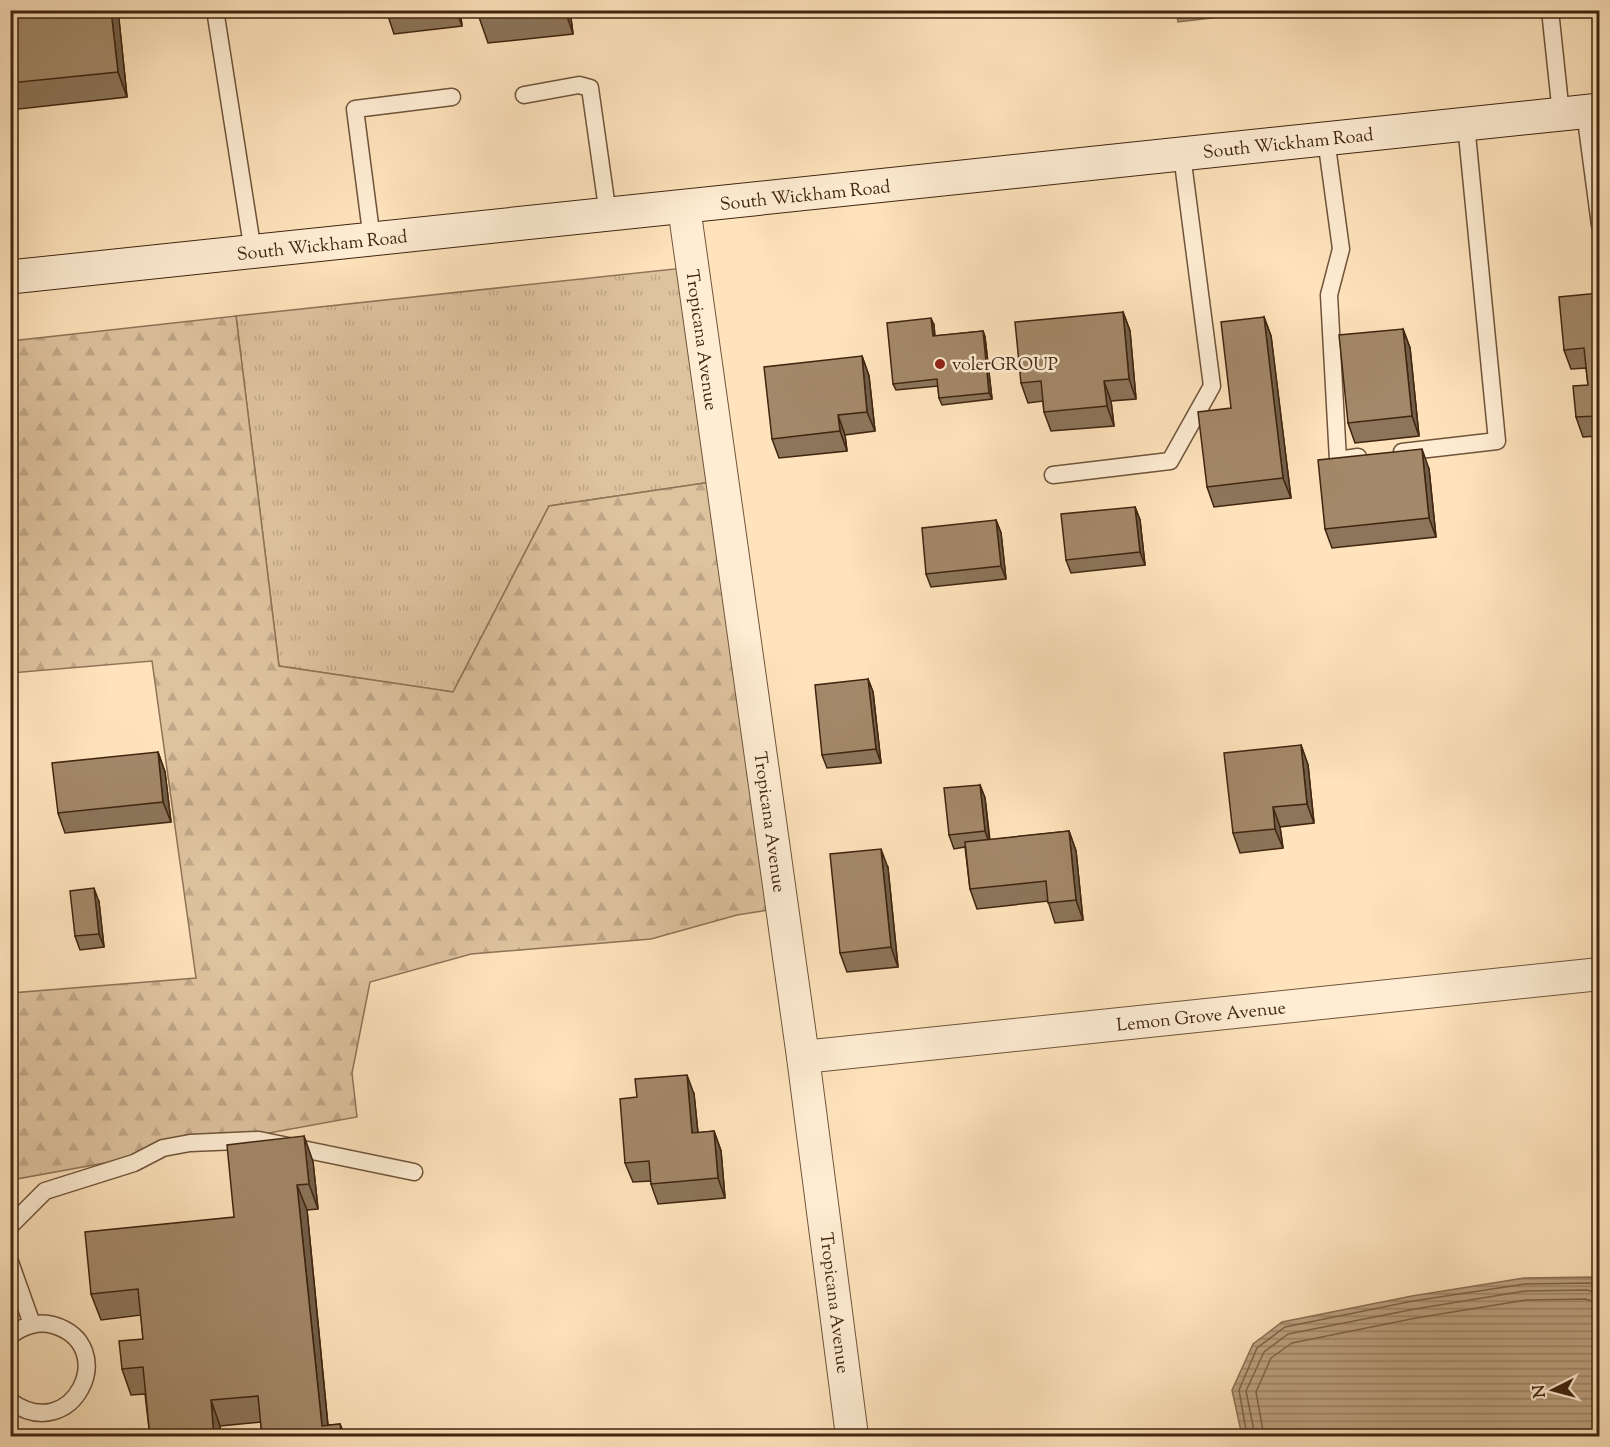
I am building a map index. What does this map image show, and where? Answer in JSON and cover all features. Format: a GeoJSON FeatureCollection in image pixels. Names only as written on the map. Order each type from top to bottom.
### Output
{"type":"FeatureCollection","features":[{"type":"Feature","properties":{"kind":"main road","name":"South Wickham Road"},"geometry":{"type":"LineString","coordinates":[[10,277],[1582,112]]}},
{"type":"Feature","properties":{"kind":"street","name":"Tropicana Avenue"},"geometry":{"type":"LineString","coordinates":[[684,207],[803,1057],[852,1437]]}},
{"type":"Feature","properties":{"kind":"street","name":"Lemon Grove Avenue"},"geometry":{"type":"LineString","coordinates":[[803,1057],[1599,974]]}},
{"type":"Feature","properties":{"kind":"lane"},"geometry":{"type":"LineString","coordinates":[[1550,10],[1582,112],[1599,225]]}},
{"type":"Feature","properties":{"kind":"lane"},"geometry":{"type":"LineString","coordinates":[[216,16],[253,252]]}},
{"type":"Feature","properties":{"kind":"lane"},"geometry":{"type":"LineString","coordinates":[[524,95],[579,85],[590,88],[608,215]]}},
{"type":"Feature","properties":{"kind":"lane"},"geometry":{"type":"LineString","coordinates":[[372,240],[356,109],[452,97]]}},
{"type":"Feature","properties":{"kind":"lane"},"geometry":{"type":"LineString","coordinates":[[1326,139],[1341,249],[1329,295],[1338,459],[1497,441],[1466,124]]}},
{"type":"Feature","properties":{"kind":"lane"},"geometry":{"type":"LineString","coordinates":[[1053,475],[1170,461],[1212,386],[1182,155]]}},
{"type":"Feature","properties":{"kind":"lane"},"geometry":{"type":"LineString","coordinates":[[10,1226],[45,1191],[134,1163],[163,1148],[190,1143],[259,1140],[414,1172]]}},
{"type":"Feature","properties":{"kind":"lane"},"geometry":{"type":"LineString","coordinates":[[10,1262],[32,1324]]}},
{"type":"Feature","properties":{"kind":"lane"},"geometry":{"type":"LineString","coordinates":[[10,1336],[32,1324],[47,1323],[61,1327],[81,1346],[86,1360],[85,1381],[75,1400],[64,1409],[35,1414],[10,1401]]}},
{"type":"Feature","properties":{"kind":"green space"},"geometry":{"type":"Polygon","coordinates":[[[693,267],[718,481],[549,506],[453,692],[279,666],[236,316],[693,267]]]}},
{"type":"Feature","properties":{"kind":"green space"},"geometry":{"type":"Polygon","coordinates":[[[236,316],[279,666],[453,692],[549,506],[718,481],[769,910],[737,915],[651,939],[471,954],[370,982],[352,1073],[357,1117],[11,1180],[11,993],[196,978],[152,661],[11,673],[11,341],[236,316]]]}},
{"type":"Feature","properties":{"kind":"water"},"geometry":{"type":"Polygon","coordinates":[[[1176,10],[1272,11],[1178,22],[1176,10]]]}},
{"type":"Feature","properties":{"kind":"water"},"geometry":{"type":"Polygon","coordinates":[[[1594,1277],[1600,1284],[1599,1436],[1242,1436],[1232,1390],[1253,1344],[1282,1322],[1412,1296],[1524,1278],[1594,1277]]]}},
{"type":"Feature","properties":{"kind":"building"},"geometry":{"type":"Polygon","coordinates":[[[10,10],[111,10],[118,72],[10,83],[10,10]]]}},
{"type":"Feature","properties":{"kind":"building"},"geometry":{"type":"Polygon","coordinates":[[[386,10],[419,10],[387,14],[386,10]]]}},
{"type":"Feature","properties":{"kind":"building"},"geometry":{"type":"Polygon","coordinates":[[[478,10],[542,10],[479,17],[478,10]]]}},
{"type":"Feature","properties":{"kind":"building"},"geometry":{"type":"Polygon","coordinates":[[[1599,293],[1598,432],[1597,416],[1576,417],[1573,386],[1588,385],[1584,348],[1564,350],[1559,297],[1599,293]]]}},
{"type":"Feature","properties":{"kind":"building"},"geometry":{"type":"Polygon","coordinates":[[[1123,312],[1129,379],[1104,381],[1107,406],[1044,412],[1041,381],[1021,383],[1015,322],[1123,312]]]}},
{"type":"Feature","properties":{"kind":"building"},"geometry":{"type":"Polygon","coordinates":[[[1264,317],[1283,478],[1207,487],[1198,412],[1231,408],[1221,322],[1264,317]]]}},
{"type":"Feature","properties":{"kind":"building","name":"volerGROUP"},"geometry":{"type":"Polygon","coordinates":[[[931,318],[933,336],[983,331],[989,393],[939,398],[937,379],[893,384],[887,323],[931,318]]]}},
{"type":"Feature","properties":{"kind":"building"},"geometry":{"type":"Polygon","coordinates":[[[1403,329],[1412,416],[1348,423],[1339,335],[1403,329]]]}},
{"type":"Feature","properties":{"kind":"building"},"geometry":{"type":"Polygon","coordinates":[[[862,356],[867,412],[838,415],[840,431],[772,439],[764,367],[862,356]]]}},
{"type":"Feature","properties":{"kind":"building"},"geometry":{"type":"Polygon","coordinates":[[[1422,449],[1429,518],[1325,529],[1318,460],[1422,449]]]}},
{"type":"Feature","properties":{"kind":"building"},"geometry":{"type":"Polygon","coordinates":[[[1135,507],[1140,552],[1066,560],[1061,514],[1135,507]]]}},
{"type":"Feature","properties":{"kind":"building"},"geometry":{"type":"Polygon","coordinates":[[[996,520],[1001,566],[926,574],[922,528],[996,520]]]}},
{"type":"Feature","properties":{"kind":"building"},"geometry":{"type":"Polygon","coordinates":[[[868,679],[876,749],[822,755],[815,685],[868,679]]]}},
{"type":"Feature","properties":{"kind":"building"},"geometry":{"type":"Polygon","coordinates":[[[1301,745],[1307,804],[1273,807],[1275,829],[1233,833],[1224,753],[1301,745]]]}},
{"type":"Feature","properties":{"kind":"building"},"geometry":{"type":"Polygon","coordinates":[[[158,752],[163,802],[58,813],[52,763],[158,752]]]}},
{"type":"Feature","properties":{"kind":"building"},"geometry":{"type":"Polygon","coordinates":[[[980,785],[985,831],[949,835],[944,788],[980,785]]]}},
{"type":"Feature","properties":{"kind":"building"},"geometry":{"type":"Polygon","coordinates":[[[1069,831],[1076,900],[1048,903],[1046,881],[970,889],[965,842],[1069,831]]]}},
{"type":"Feature","properties":{"kind":"building"},"geometry":{"type":"Polygon","coordinates":[[[881,849],[891,947],[840,953],[830,854],[881,849]]]}},
{"type":"Feature","properties":{"kind":"building"},"geometry":{"type":"Polygon","coordinates":[[[94,888],[99,934],[75,936],[70,891],[94,888]]]}},
{"type":"Feature","properties":{"kind":"building"},"geometry":{"type":"Polygon","coordinates":[[[687,1075],[692,1133],[714,1131],[718,1178],[651,1184],[649,1161],[625,1163],[620,1099],[637,1097],[635,1079],[687,1075]]]}},
{"type":"Feature","properties":{"kind":"building"},"geometry":{"type":"Polygon","coordinates":[[[304,1136],[309,1184],[297,1185],[322,1426],[340,1424],[342,1437],[262,1437],[258,1396],[211,1400],[214,1437],[150,1437],[143,1367],[122,1369],[119,1341],[143,1339],[138,1289],[91,1294],[85,1232],[234,1217],[227,1145],[304,1136]]]}},
{"type":"Feature","properties":{"kind":"place","name":"volerGROUP"},"geometry":{"type":"Point","coordinates":[940,364]}}]}
